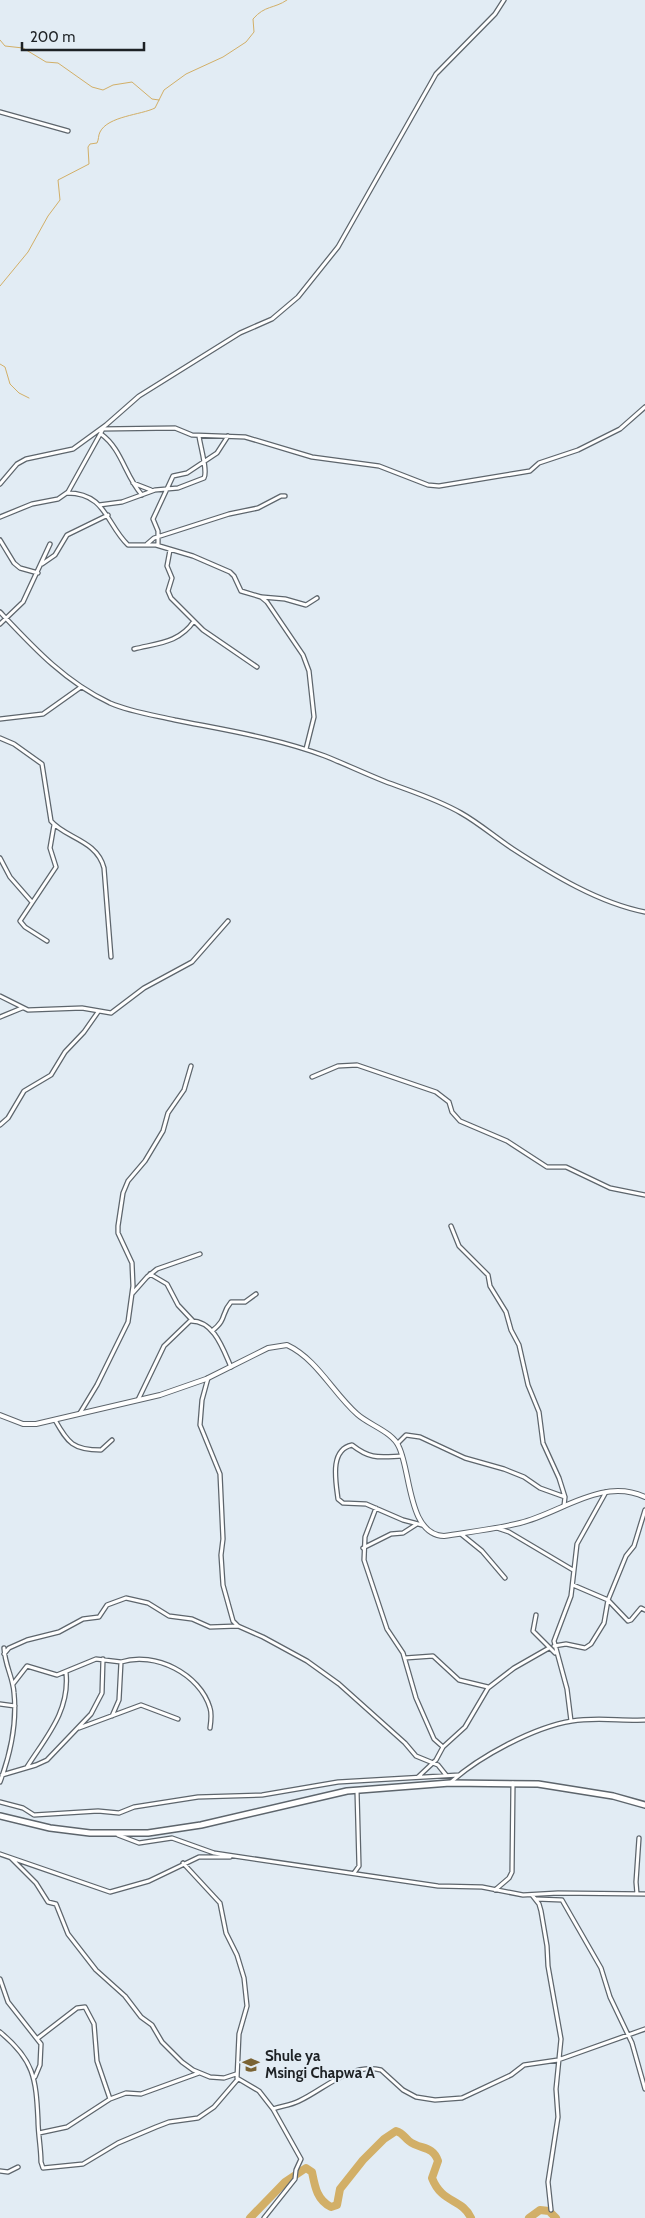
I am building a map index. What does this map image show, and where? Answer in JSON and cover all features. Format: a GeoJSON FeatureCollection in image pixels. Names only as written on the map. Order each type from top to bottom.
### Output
{"type":"FeatureCollection","features":[{"type":"Feature","properties":{"kind":"highway"},"geometry":{"type":"LineString","coordinates":[[0,1816],[50,1828],[115,1833],[173,1830],[357,1791],[450,1783],[538,1784],[613,1796],[645,1805]]}},
{"type":"Feature","properties":{"kind":"street"},"geometry":{"type":"LineString","coordinates":[[0,484],[22,462],[73,449],[102,429],[151,389],[240,333],[272,319],[304,290],[329,259],[363,206],[406,124],[436,74],[495,14],[504,0]]}},
{"type":"Feature","properties":{"kind":"street"},"geometry":{"type":"LineString","coordinates":[[0,112],[68,131]]}},
{"type":"Feature","properties":{"kind":"street"},"geometry":{"type":"LineString","coordinates":[[102,429],[175,428],[199,436],[245,437],[312,457],[379,466],[428,485],[438,486],[528,472],[538,463],[578,450],[620,430],[645,406]]}},
{"type":"Feature","properties":{"kind":"street"},"geometry":{"type":"LineString","coordinates":[[0,517],[32,504],[58,499],[67,493],[101,434],[102,429]]}},
{"type":"Feature","properties":{"kind":"street"},"geometry":{"type":"LineString","coordinates":[[101,434],[113,446],[133,483],[142,495]]}},
{"type":"Feature","properties":{"kind":"street"},"geometry":{"type":"LineString","coordinates":[[133,483],[151,490],[167,489],[188,485],[204,478],[206,470],[202,462],[199,436]]}},
{"type":"Feature","properties":{"kind":"street"},"geometry":{"type":"LineString","coordinates":[[158,546],[154,519],[174,475],[187,473],[220,450],[228,436]]}},
{"type":"Feature","properties":{"kind":"street"},"geometry":{"type":"LineString","coordinates":[[98,505],[122,502],[151,490]]}},
{"type":"Feature","properties":{"kind":"street"},"geometry":{"type":"LineString","coordinates":[[67,493],[81,494],[98,505],[108,515],[128,544],[158,546],[193,556],[230,572],[241,591],[261,597],[276,597],[306,605],[316,598]]}},
{"type":"Feature","properties":{"kind":"street"},"geometry":{"type":"LineString","coordinates":[[146,544],[158,537],[229,514],[258,508],[285,496]]}},
{"type":"Feature","properties":{"kind":"street"},"geometry":{"type":"LineString","coordinates":[[42,564],[55,556],[67,535],[108,515]]}},
{"type":"Feature","properties":{"kind":"street"},"geometry":{"type":"LineString","coordinates":[[0,540],[14,563],[20,568],[38,573]]}},
{"type":"Feature","properties":{"kind":"street"},"geometry":{"type":"LineString","coordinates":[[0,624],[24,602],[50,544]]}},
{"type":"Feature","properties":{"kind":"street"},"geometry":{"type":"LineString","coordinates":[[170,550],[167,566],[172,578],[168,591],[183,612],[234,653],[257,667]]}},
{"type":"Feature","properties":{"kind":"street"},"geometry":{"type":"LineString","coordinates":[[261,597],[280,619],[303,656],[309,671],[314,717],[306,749]]}},
{"type":"Feature","properties":{"kind":"street"},"geometry":{"type":"LineString","coordinates":[[0,612],[39,654],[81,687],[109,702],[143,714],[269,739],[306,749],[461,813],[514,850],[576,885],[599,897],[621,904],[625,908],[645,912]]}},
{"type":"Feature","properties":{"kind":"street"},"geometry":{"type":"LineString","coordinates":[[134,649],[168,643],[185,633],[194,622]]}},
{"type":"Feature","properties":{"kind":"street"},"geometry":{"type":"LineString","coordinates":[[0,719],[43,714],[81,687]]}},
{"type":"Feature","properties":{"kind":"street"},"geometry":{"type":"LineString","coordinates":[[0,738],[14,744],[44,767],[50,817],[54,824],[80,840],[101,860],[104,868],[111,957]]}},
{"type":"Feature","properties":{"kind":"street"},"geometry":{"type":"LineString","coordinates":[[47,941],[21,924],[21,918],[56,867],[50,848],[54,824]]}},
{"type":"Feature","properties":{"kind":"street"},"geometry":{"type":"LineString","coordinates":[[0,858],[10,877],[31,901]]}},
{"type":"Feature","properties":{"kind":"street"},"geometry":{"type":"LineString","coordinates":[[0,1017],[22,1008],[82,1008],[98,1012],[117,1010],[132,996],[192,962],[228,921]]}},
{"type":"Feature","properties":{"kind":"street"},"geometry":{"type":"LineString","coordinates":[[0,996],[22,1008]]}},
{"type":"Feature","properties":{"kind":"street"},"geometry":{"type":"LineString","coordinates":[[0,1125],[8,1118],[24,1091],[51,1075],[61,1059],[98,1012]]}},
{"type":"Feature","properties":{"kind":"street"},"geometry":{"type":"LineString","coordinates":[[312,1077],[338,1066],[357,1065],[425,1088],[446,1099],[454,1116],[460,1121],[507,1141],[548,1167],[566,1167],[610,1188],[645,1195]]}},
{"type":"Feature","properties":{"kind":"street"},"geometry":{"type":"LineString","coordinates":[[80,1413],[97,1385],[126,1328],[132,1295],[132,1263],[118,1233],[123,1193],[128,1181],[145,1161],[163,1131],[168,1113],[184,1090],[191,1066]]}},
{"type":"Feature","properties":{"kind":"street"},"geometry":{"type":"LineString","coordinates":[[452,1226],[459,1246],[488,1276],[490,1286],[506,1312],[511,1330],[519,1344],[528,1385],[539,1412],[543,1443],[559,1478],[564,1506]]}},
{"type":"Feature","properties":{"kind":"street"},"geometry":{"type":"LineString","coordinates":[[132,1295],[150,1274],[157,1269],[200,1254]]}},
{"type":"Feature","properties":{"kind":"street"},"geometry":{"type":"LineString","coordinates":[[150,1274],[167,1284],[176,1303],[193,1321],[208,1326],[231,1367]]}},
{"type":"Feature","properties":{"kind":"street"},"geometry":{"type":"LineString","coordinates":[[212,1331],[223,1321],[225,1311],[231,1302],[245,1302],[256,1294]]}},
{"type":"Feature","properties":{"kind":"street"},"geometry":{"type":"LineString","coordinates":[[138,1400],[164,1346],[193,1321]]}},
{"type":"Feature","properties":{"kind":"street"},"geometry":{"type":"LineString","coordinates":[[0,1415],[23,1424],[36,1424],[138,1400],[208,1378],[272,1347],[287,1345],[296,1349],[351,1409],[398,1443],[416,1510],[423,1526]]}},
{"type":"Feature","properties":{"kind":"street"},"geometry":{"type":"LineString","coordinates":[[208,1378],[202,1400],[200,1425],[220,1474],[224,1539],[221,1555],[223,1585],[230,1615],[238,1626]]}},
{"type":"Feature","properties":{"kind":"street"},"geometry":{"type":"LineString","coordinates":[[55,1420],[67,1441],[72,1444],[88,1449],[101,1450],[107,1447],[112,1440]]}},
{"type":"Feature","properties":{"kind":"street"},"geometry":{"type":"LineString","coordinates":[[398,1443],[406,1435],[420,1437],[465,1458],[524,1477],[540,1488],[564,1498]]}},
{"type":"Feature","properties":{"kind":"street"},"geometry":{"type":"LineString","coordinates":[[402,1456],[380,1458],[350,1444],[336,1459],[335,1468],[340,1501],[366,1504],[423,1526],[439,1536],[497,1528],[522,1522],[606,1492],[627,1491],[645,1498]]}},
{"type":"Feature","properties":{"kind":"street"},"geometry":{"type":"LineString","coordinates":[[571,1721],[567,1689],[554,1646],[557,1627],[570,1600],[575,1553],[581,1536],[606,1492]]}},
{"type":"Feature","properties":{"kind":"street"},"geometry":{"type":"LineString","coordinates":[[376,1508],[363,1548],[364,1560],[387,1630],[405,1658],[416,1698],[434,1739],[442,1748]]}},
{"type":"Feature","properties":{"kind":"street"},"geometry":{"type":"LineString","coordinates":[[554,1646],[562,1644],[585,1648],[590,1646],[604,1623],[608,1600],[626,1556],[634,1546],[645,1510]]}},
{"type":"Feature","properties":{"kind":"street"},"geometry":{"type":"LineString","coordinates":[[363,1548],[391,1534],[402,1534],[417,1524]]}},
{"type":"Feature","properties":{"kind":"street"},"geometry":{"type":"LineString","coordinates":[[497,1528],[509,1532],[573,1570]]}},
{"type":"Feature","properties":{"kind":"street"},"geometry":{"type":"LineString","coordinates":[[461,1534],[482,1550],[505,1578]]}},
{"type":"Feature","properties":{"kind":"street"},"geometry":{"type":"LineString","coordinates":[[573,1585],[608,1600],[628,1621],[631,1620],[637,1610],[645,1610]]}},
{"type":"Feature","properties":{"kind":"street"},"geometry":{"type":"LineString","coordinates":[[4,1654],[9,1648],[27,1640],[59,1632],[83,1619],[99,1616],[105,1606],[122,1598],[144,1602],[169,1616],[192,1619],[210,1627],[238,1626],[263,1637],[313,1665],[348,1691],[405,1743],[416,1756],[440,1768],[446,1775]]}},
{"type":"Feature","properties":{"kind":"street"},"geometry":{"type":"LineString","coordinates":[[536,1615],[533,1631],[556,1654]]}},
{"type":"Feature","properties":{"kind":"street"},"geometry":{"type":"LineString","coordinates":[[0,1782],[15,1706],[13,1684],[5,1666],[4,1648]]}},
{"type":"Feature","properties":{"kind":"street"},"geometry":{"type":"LineString","coordinates":[[418,1777],[432,1763],[442,1748],[465,1727],[489,1687],[514,1668],[549,1648]]}},
{"type":"Feature","properties":{"kind":"street"},"geometry":{"type":"LineString","coordinates":[[405,1658],[433,1656],[459,1680],[489,1687]]}},
{"type":"Feature","properties":{"kind":"street"},"geometry":{"type":"LineString","coordinates":[[13,1684],[27,1666],[54,1674],[66,1673],[96,1659],[121,1662],[158,1660],[191,1681],[204,1694],[210,1707],[210,1728]]}},
{"type":"Feature","properties":{"kind":"street"},"geometry":{"type":"LineString","coordinates":[[2,1775],[47,1760],[93,1712],[100,1699],[103,1659]]}},
{"type":"Feature","properties":{"kind":"street"},"geometry":{"type":"LineString","coordinates":[[112,1716],[119,1700],[121,1662]]}},
{"type":"Feature","properties":{"kind":"street"},"geometry":{"type":"LineString","coordinates":[[27,1768],[61,1713],[67,1691],[66,1673]]}},
{"type":"Feature","properties":{"kind":"street"},"geometry":{"type":"LineString","coordinates":[[0,1704],[15,1706]]}},
{"type":"Feature","properties":{"kind":"street"},"geometry":{"type":"LineString","coordinates":[[78,1729],[144,1705],[178,1719]]}},
{"type":"Feature","properties":{"kind":"street"},"geometry":{"type":"LineString","coordinates":[[450,1783],[503,1746],[571,1721],[645,1720]]}},
{"type":"Feature","properties":{"kind":"street"},"geometry":{"type":"LineString","coordinates":[[0,1802],[23,1808],[34,1815],[98,1811],[119,1813],[134,1807],[198,1797],[262,1795],[338,1782],[459,1775]]}},
{"type":"Feature","properties":{"kind":"street"},"geometry":{"type":"LineString","coordinates":[[495,1890],[509,1878],[512,1872],[513,1783]]}},
{"type":"Feature","properties":{"kind":"street"},"geometry":{"type":"LineString","coordinates":[[354,1873],[359,1866],[357,1791]]}},
{"type":"Feature","properties":{"kind":"street"},"geometry":{"type":"LineString","coordinates":[[115,1833],[139,1843],[172,1838],[214,1853],[438,1886],[482,1887],[514,1894],[531,1895],[558,1893],[645,1894]]}},
{"type":"Feature","properties":{"kind":"street"},"geometry":{"type":"LineString","coordinates":[[637,1894],[639,1838]]}},
{"type":"Feature","properties":{"kind":"street"},"geometry":{"type":"LineString","coordinates":[[0,1854],[110,1892],[149,1881],[183,1863],[206,1855],[239,1857]]}},
{"type":"Feature","properties":{"kind":"street"},"geometry":{"type":"LineString","coordinates":[[11,1858],[36,1883],[48,1902],[56,1904],[68,1934],[101,1977],[125,1996],[141,2017],[152,2026],[162,2042],[182,2062],[200,2073],[224,2078],[236,2074]]}},
{"type":"Feature","properties":{"kind":"street"},"geometry":{"type":"LineString","coordinates":[[183,1863],[220,1903],[226,1933],[237,1954],[244,1978],[248,2006],[239,2034],[236,2074],[238,2079],[256,2088],[273,2109],[302,2159],[296,2170],[295,2179],[264,2218]]}},
{"type":"Feature","properties":{"kind":"street"},"geometry":{"type":"LineString","coordinates":[[531,1895],[536,1899],[541,1911],[547,1946],[548,1966],[561,2039],[561,2058],[556,2089],[558,2118],[548,2182],[551,2210]]}},
{"type":"Feature","properties":{"kind":"street"},"geometry":{"type":"LineString","coordinates":[[536,1899],[557,1898],[564,1902],[600,1966],[608,1993],[639,2064],[645,2089]]}},
{"type":"Feature","properties":{"kind":"street"},"geometry":{"type":"LineString","coordinates":[[0,1979],[11,2007],[41,2044],[41,2056],[34,2077],[43,2168],[83,2164],[118,2143],[156,2127],[205,2114],[238,2079]]}},
{"type":"Feature","properties":{"kind":"street"},"geometry":{"type":"LineString","coordinates":[[38,2038],[76,2008],[84,2007],[94,2024],[97,2061],[110,2099]]}},
{"type":"Feature","properties":{"kind":"street"},"geometry":{"type":"LineString","coordinates":[[273,2109],[299,2101],[342,2076],[362,2070],[378,2069],[402,2090],[416,2097],[435,2100],[462,2098],[511,2075],[524,2065],[561,2058],[645,2029]]}},
{"type":"Feature","properties":{"kind":"street"},"geometry":{"type":"LineString","coordinates":[[0,2032],[14,2045],[34,2077]]}},
{"type":"Feature","properties":{"kind":"street"},"geometry":{"type":"LineString","coordinates":[[39,2133],[67,2127],[110,2099],[126,2094],[141,2094],[200,2073]]}},
{"type":"Feature","properties":{"kind":"street"},"geometry":{"type":"LineString","coordinates":[[0,2171],[8,2172],[18,2167]]}},
{"type":"Feature","properties":{"kind":"waterway"},"geometry":{"type":"LineString","coordinates":[[0,286],[28,252],[48,216],[60,200],[58,180],[89,164],[88,147],[90,144],[97,143],[100,132],[104,127],[117,119],[155,108],[164,90],[186,74],[223,57],[246,42],[254,32],[253,19],[262,11],[287,0]]}},
{"type":"Feature","properties":{"kind":"waterway"},"geometry":{"type":"LineString","coordinates":[[0,40],[5,46],[23,48],[46,62],[58,63],[92,87],[103,90],[113,85],[132,82],[152,99],[159,100]]}},
{"type":"Feature","properties":{"kind":"waterway"},"geometry":{"type":"LineString","coordinates":[[0,364],[5,367],[10,384],[19,393],[29,398]]}},
{"type":"Feature","properties":{"kind":"waterway"},"geometry":{"type":"LineString","coordinates":[[250,2218],[285,2182],[306,2168],[312,2172],[316,2188],[323,2201],[331,2207],[337,2205],[340,2189],[363,2160],[384,2139],[396,2131],[413,2144],[433,2152],[438,2161],[432,2178],[436,2186],[446,2197],[463,2207],[471,2218]]}},
{"type":"Feature","properties":{"kind":"waterway"},"geometry":{"type":"LineString","coordinates":[[529,2218],[540,2210],[549,2211],[556,2218]]}},
{"type":"Feature","properties":{"kind":"place","name":"Shule ya Msingi Chapwa A"},"geometry":{"type":"Point","coordinates":[251,2065]}}]}
